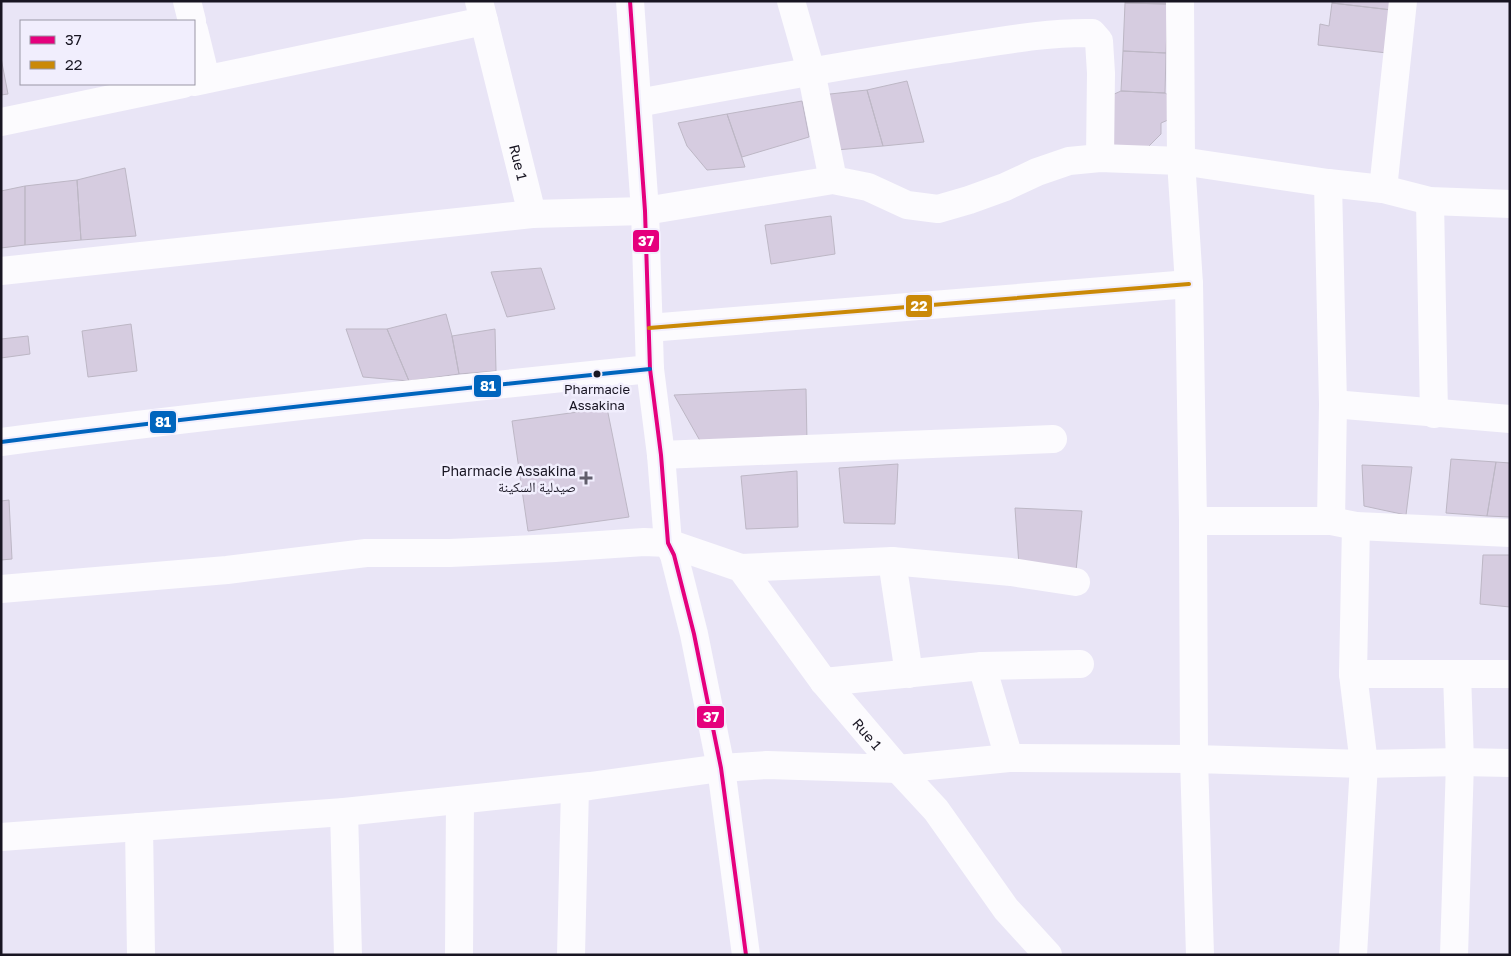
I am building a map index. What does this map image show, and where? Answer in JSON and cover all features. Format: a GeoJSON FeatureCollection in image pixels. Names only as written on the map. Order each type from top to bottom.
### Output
{"type":"FeatureCollection","features":[{"type":"Feature","properties":{"kind":"street"},"geometry":{"type":"LineString","coordinates":[[187,1],[192,20]]}},
{"type":"Feature","properties":{"kind":"street"},"geometry":{"type":"LineString","coordinates":[[630,1],[645,211],[650,370],[661,455],[668,543],[674,555],[694,634],[721,768],[746,955]]}},
{"type":"Feature","properties":{"kind":"street"},"geometry":{"type":"LineString","coordinates":[[791,1],[811,70],[833,180]]}},
{"type":"Feature","properties":{"kind":"street"},"geometry":{"type":"LineString","coordinates":[[1180,1],[1181,161],[1189,284],[1193,521],[1194,759],[1200,955]]}},
{"type":"Feature","properties":{"kind":"street"},"geometry":{"type":"LineString","coordinates":[[1383,189],[1403,1]]}},
{"type":"Feature","properties":{"kind":"street"},"geometry":{"type":"LineString","coordinates":[[195,81],[482,11]]}},
{"type":"Feature","properties":{"kind":"street","name":"Rue 1"},"geometry":{"type":"LineString","coordinates":[[482,11],[532,214]]}},
{"type":"Feature","properties":{"kind":"street"},"geometry":{"type":"LineString","coordinates":[[638,103],[811,70],[1063,32],[1092,33],[1099,42],[1101,73],[1100,158]]}},
{"type":"Feature","properties":{"kind":"street"},"geometry":{"type":"LineString","coordinates":[[1,122],[175,85]]}},
{"type":"Feature","properties":{"kind":"street"},"geometry":{"type":"LineString","coordinates":[[1,271],[532,214],[645,211],[833,180],[868,187],[907,205],[938,209],[1005,187],[1037,172],[1069,161],[1100,158],[1181,161],[1328,183],[1383,189],[1430,201],[1510,204]]}},
{"type":"Feature","properties":{"kind":"street"},"geometry":{"type":"LineString","coordinates":[[1328,183],[1333,404],[1353,674],[1364,764],[1352,955]]}},
{"type":"Feature","properties":{"kind":"street"},"geometry":{"type":"LineString","coordinates":[[1430,201],[1434,414]]}},
{"type":"Feature","properties":{"kind":"street"},"geometry":{"type":"LineString","coordinates":[[649,328],[1189,284]]}},
{"type":"Feature","properties":{"kind":"street"},"geometry":{"type":"LineString","coordinates":[[1,442],[101,429],[650,370]]}},
{"type":"Feature","properties":{"kind":"street"},"geometry":{"type":"LineString","coordinates":[[1333,404],[1510,419]]}},
{"type":"Feature","properties":{"kind":"street"},"geometry":{"type":"LineString","coordinates":[[661,455],[1053,439]]}},
{"type":"Feature","properties":{"kind":"street"},"geometry":{"type":"LineString","coordinates":[[1193,521],[1343,523],[1510,533]]}},
{"type":"Feature","properties":{"kind":"street"},"geometry":{"type":"LineString","coordinates":[[1,589],[227,570],[366,553],[450,553],[644,542],[668,543],[741,568],[892,561],[1011,572],[1076,582]]}},
{"type":"Feature","properties":{"kind":"street"},"geometry":{"type":"LineString","coordinates":[[892,561],[909,674]]}},
{"type":"Feature","properties":{"kind":"street","name":"Rue 1"},"geometry":{"type":"LineString","coordinates":[[741,568],[824,682],[898,769],[936,810],[1006,909],[1048,955]]}},
{"type":"Feature","properties":{"kind":"street"},"geometry":{"type":"LineString","coordinates":[[824,682],[982,666],[1080,664]]}},
{"type":"Feature","properties":{"kind":"street"},"geometry":{"type":"LineString","coordinates":[[982,666],[1009,758]]}},
{"type":"Feature","properties":{"kind":"street"},"geometry":{"type":"LineString","coordinates":[[1353,674],[1510,674]]}},
{"type":"Feature","properties":{"kind":"street"},"geometry":{"type":"LineString","coordinates":[[1454,955],[1460,762],[1457,674]]}},
{"type":"Feature","properties":{"kind":"street"},"geometry":{"type":"LineString","coordinates":[[1,837],[344,812],[575,788],[721,768],[767,766],[898,769],[1009,758],[1194,759],[1364,764],[1510,763]]}},
{"type":"Feature","properties":{"kind":"street"},"geometry":{"type":"LineString","coordinates":[[571,955],[575,788]]}},
{"type":"Feature","properties":{"kind":"street"},"geometry":{"type":"LineString","coordinates":[[459,955],[460,800]]}},
{"type":"Feature","properties":{"kind":"street"},"geometry":{"type":"LineString","coordinates":[[344,812],[348,955]]}},
{"type":"Feature","properties":{"kind":"street"},"geometry":{"type":"LineString","coordinates":[[139,827],[141,955]]}},
{"type":"Feature","properties":{"kind":"building"},"geometry":{"type":"Polygon","coordinates":[[[1125,1],[1168,1],[1168,4],[1125,3],[1125,1]]]}},
{"type":"Feature","properties":{"kind":"building"},"geometry":{"type":"Polygon","coordinates":[[[1332,1],[1393,1],[1392,10],[1332,3],[1332,1]]]}},
{"type":"Feature","properties":{"kind":"building"},"geometry":{"type":"Polygon","coordinates":[[[1125,3],[1168,4],[1166,53],[1123,51],[1125,3]]]}},
{"type":"Feature","properties":{"kind":"building"},"geometry":{"type":"Polygon","coordinates":[[[1332,3],[1392,10],[1387,53],[1318,45],[1320,24],[1329,26],[1332,3]]]}},
{"type":"Feature","properties":{"kind":"building"},"geometry":{"type":"Polygon","coordinates":[[[1123,51],[1166,53],[1165,93],[1121,91],[1123,51]]]}},
{"type":"Feature","properties":{"kind":"building"},"geometry":{"type":"Polygon","coordinates":[[[1,58],[8,94],[1,95],[1,58]]]}},
{"type":"Feature","properties":{"kind":"building"},"geometry":{"type":"Polygon","coordinates":[[[907,81],[924,142],[883,146],[867,90],[907,81]]]}},
{"type":"Feature","properties":{"kind":"building"},"geometry":{"type":"Polygon","coordinates":[[[867,90],[883,146],[836,150],[821,95],[867,90]]]}},
{"type":"Feature","properties":{"kind":"building"},"geometry":{"type":"Polygon","coordinates":[[[1121,91],[1165,93],[1170,96],[1168,120],[1161,123],[1161,134],[1148,147],[1110,146],[1112,95],[1121,91]]]}},
{"type":"Feature","properties":{"kind":"building"},"geometry":{"type":"Polygon","coordinates":[[[802,101],[809,137],[742,157],[727,114],[802,101]]]}},
{"type":"Feature","properties":{"kind":"building"},"geometry":{"type":"Polygon","coordinates":[[[727,114],[745,167],[707,170],[687,146],[678,123],[727,114]]]}},
{"type":"Feature","properties":{"kind":"building"},"geometry":{"type":"Polygon","coordinates":[[[125,168],[136,236],[81,240],[77,180],[125,168]]]}},
{"type":"Feature","properties":{"kind":"building"},"geometry":{"type":"Polygon","coordinates":[[[77,180],[81,240],[25,245],[25,186],[77,180]]]}},
{"type":"Feature","properties":{"kind":"building"},"geometry":{"type":"Polygon","coordinates":[[[25,186],[25,245],[1,248],[1,191],[25,186]]]}},
{"type":"Feature","properties":{"kind":"building"},"geometry":{"type":"Polygon","coordinates":[[[831,216],[835,254],[771,264],[765,225],[831,216]]]}},
{"type":"Feature","properties":{"kind":"building"},"geometry":{"type":"Polygon","coordinates":[[[541,268],[555,309],[507,317],[491,272],[541,268]]]}},
{"type":"Feature","properties":{"kind":"building"},"geometry":{"type":"Polygon","coordinates":[[[446,314],[459,374],[409,381],[387,329],[446,314]]]}},
{"type":"Feature","properties":{"kind":"building"},"geometry":{"type":"Polygon","coordinates":[[[131,324],[137,371],[88,377],[82,331],[131,324]]]}},
{"type":"Feature","properties":{"kind":"building"},"geometry":{"type":"Polygon","coordinates":[[[346,329],[387,329],[409,381],[363,377],[346,329]]]}},
{"type":"Feature","properties":{"kind":"building"},"geometry":{"type":"Polygon","coordinates":[[[495,329],[496,371],[459,374],[452,336],[495,329]]]}},
{"type":"Feature","properties":{"kind":"building"},"geometry":{"type":"Polygon","coordinates":[[[28,336],[30,354],[1,358],[1,339],[28,336]]]}},
{"type":"Feature","properties":{"kind":"building"},"geometry":{"type":"Polygon","coordinates":[[[806,389],[807,442],[703,446],[674,395],[806,389]]]}},
{"type":"Feature","properties":{"kind":"building"},"geometry":{"type":"Polygon","coordinates":[[[607,408],[629,517],[528,531],[512,421],[607,408]]]}},
{"type":"Feature","properties":{"kind":"building"},"geometry":{"type":"Polygon","coordinates":[[[1451,459],[1496,462],[1487,516],[1446,513],[1451,459]]]}},
{"type":"Feature","properties":{"kind":"building"},"geometry":{"type":"Polygon","coordinates":[[[1496,462],[1510,463],[1510,517],[1487,516],[1496,462]]]}},
{"type":"Feature","properties":{"kind":"building"},"geometry":{"type":"Polygon","coordinates":[[[898,464],[895,524],[844,523],[839,468],[898,464]]]}},
{"type":"Feature","properties":{"kind":"building"},"geometry":{"type":"Polygon","coordinates":[[[1362,465],[1412,467],[1406,515],[1364,506],[1362,465]]]}},
{"type":"Feature","properties":{"kind":"building"},"geometry":{"type":"Polygon","coordinates":[[[797,471],[798,527],[746,529],[741,476],[797,471]]]}},
{"type":"Feature","properties":{"kind":"building"},"geometry":{"type":"Polygon","coordinates":[[[9,500],[12,559],[1,560],[1,501],[9,500]]]}},
{"type":"Feature","properties":{"kind":"building"},"geometry":{"type":"Polygon","coordinates":[[[1015,508],[1082,511],[1076,571],[1019,566],[1015,508]]]}},
{"type":"Feature","properties":{"kind":"building"},"geometry":{"type":"Polygon","coordinates":[[[1483,555],[1510,555],[1510,607],[1480,604],[1483,555]]]}},
{"type":"Feature","properties":{"kind":"transit line","name":"37"},"geometry":{"type":"LineString","coordinates":[[630,1],[645,211],[650,369],[661,455],[668,543],[674,555],[694,634],[721,768],[746,955]]}},
{"type":"Feature","properties":{"kind":"transit line","name":"22"},"geometry":{"type":"LineString","coordinates":[[649,328],[1189,284]]}},
{"type":"Feature","properties":{"kind":"transit line","name":"81"},"geometry":{"type":"LineString","coordinates":[[1,442],[326,403],[650,369]]}},
{"type":"Feature","properties":{"kind":"place","name":"Pharmacie Assakina"},"geometry":{"type":"Point","coordinates":[597,374]}},
{"type":"Feature","properties":{"kind":"place","name":"Pharmacie Assakina صيدلية السكينة"},"geometry":{"type":"Point","coordinates":[586,478]}}]}
